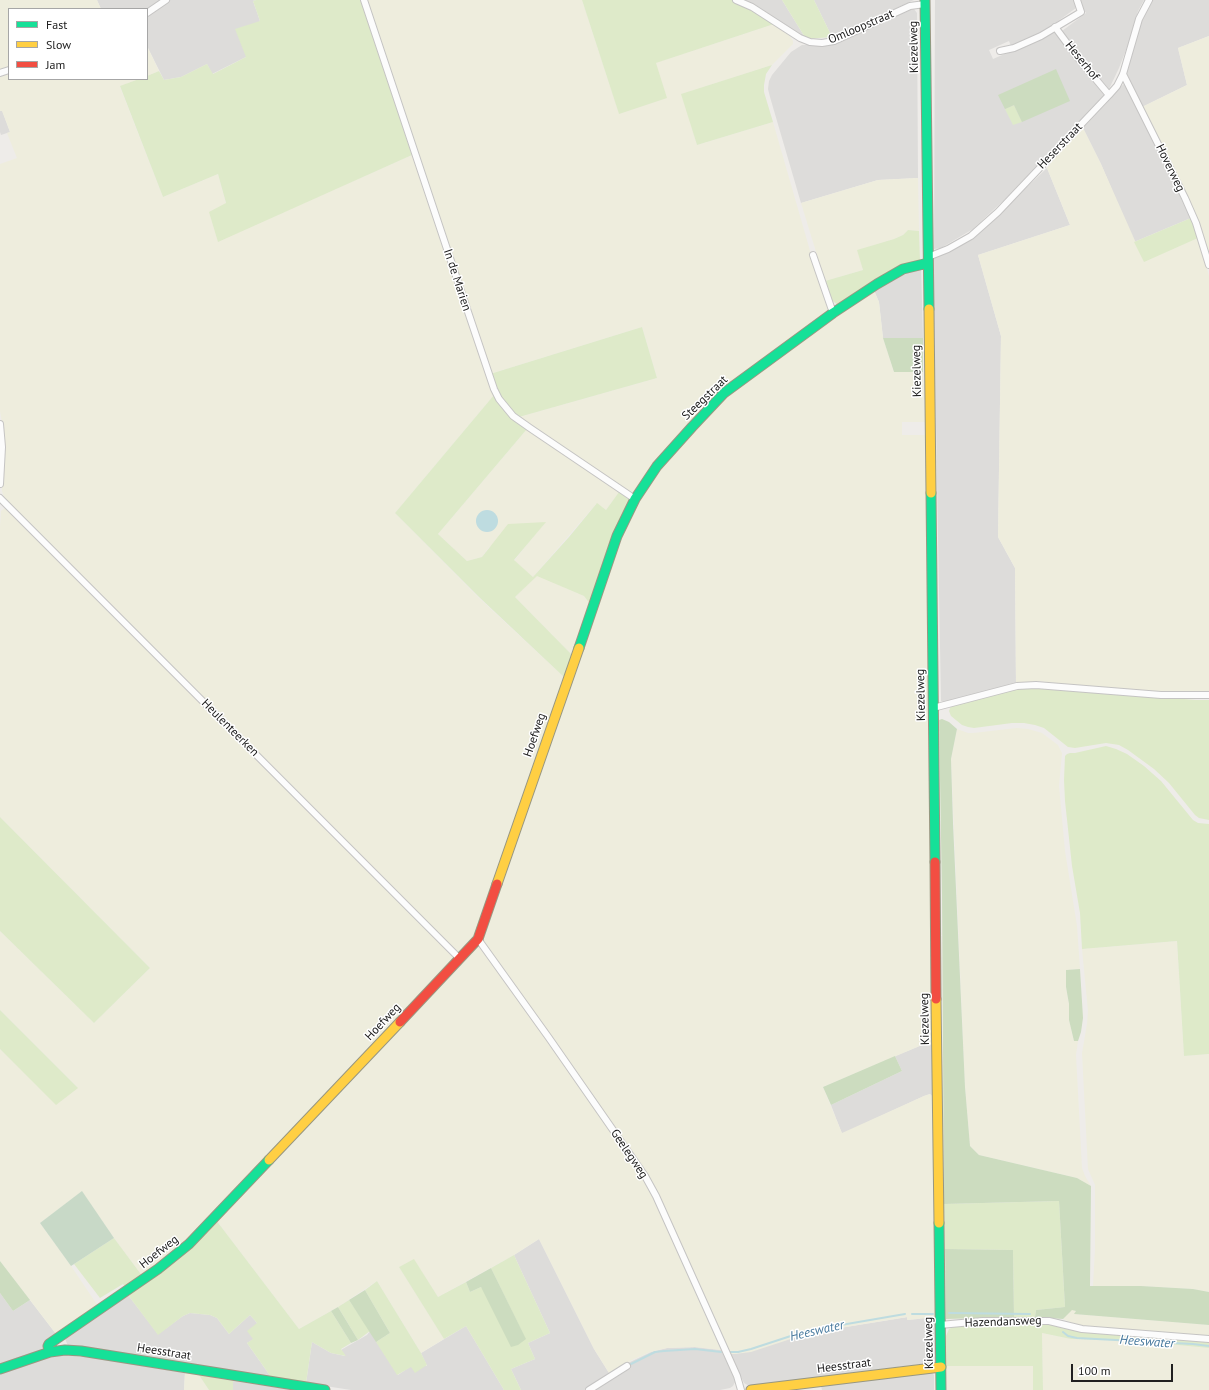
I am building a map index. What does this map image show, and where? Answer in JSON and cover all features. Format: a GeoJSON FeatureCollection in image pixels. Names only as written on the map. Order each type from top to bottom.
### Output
{"type":"FeatureCollection","features":[{"type":"Feature","properties":{"kind":"street"},"geometry":{"type":"LineString","coordinates":[[148,12],[166,0]]}},
{"type":"Feature","properties":{"kind":"street","name":"In de Marien"},"geometry":{"type":"LineString","coordinates":[[364,0],[467,310],[494,389],[499,399],[513,416],[635,500]]}},
{"type":"Feature","properties":{"kind":"street","name":"Omloopstraat"},"geometry":{"type":"LineString","coordinates":[[736,0],[752,7],[800,38],[810,42],[822,43],[834,41],[910,6],[925,2]]}},
{"type":"Feature","properties":{"kind":"street"},"geometry":{"type":"LineString","coordinates":[[1000,51],[1014,48],[1034,39],[1080,12],[1077,0]]}},
{"type":"Feature","properties":{"kind":"street","name":"Heserstraat"},"geometry":{"type":"LineString","coordinates":[[928,260],[971,236],[998,212],[1110,95],[1117,86],[1123,74],[1139,19],[1149,0]]}},
{"type":"Feature","properties":{"kind":"street","name":"Kiezelweg"},"geometry":{"type":"LineString","coordinates":[[925,2],[940,1325],[942,1390]]}},
{"type":"Feature","properties":{"kind":"street","name":"Heserhof"},"geometry":{"type":"LineString","coordinates":[[1055,27],[1078,58],[1110,95]]}},
{"type":"Feature","properties":{"kind":"street","name":"Hoverweg"},"geometry":{"type":"LineString","coordinates":[[1123,74],[1185,198],[1196,223],[1209,265]]}},
{"type":"Feature","properties":{"kind":"street"},"geometry":{"type":"LineString","coordinates":[[813,255],[833,314]]}},
{"type":"Feature","properties":{"kind":"street","name":"Steegstraat"},"geometry":{"type":"LineString","coordinates":[[592,607],[617,536],[635,500],[657,466],[724,393],[877,284],[903,269],[928,260]]}},
{"type":"Feature","properties":{"kind":"street"},"geometry":{"type":"LineString","coordinates":[[0,424],[2,447],[0,484]]}},
{"type":"Feature","properties":{"kind":"street","name":"Heulenteerken"},"geometry":{"type":"LineString","coordinates":[[0,498],[459,958]]}},
{"type":"Feature","properties":{"kind":"street","name":"Hoefweg"},"geometry":{"type":"LineString","coordinates":[[50,1352],[48,1346],[49,1344],[158,1269],[189,1244],[478,939],[592,607]]}},
{"type":"Feature","properties":{"kind":"street"},"geometry":{"type":"LineString","coordinates":[[933,708],[1017,686],[1036,685],[1161,695],[1209,695]]}},
{"type":"Feature","properties":{"kind":"street","name":"Geelegweg"},"geometry":{"type":"LineString","coordinates":[[478,939],[549,1038],[650,1184],[741,1390]]}},
{"type":"Feature","properties":{"kind":"street","name":"Hazendansweg"},"geometry":{"type":"LineString","coordinates":[[940,1325],[983,1321],[1049,1321],[1082,1329],[1209,1339]]}},
{"type":"Feature","properties":{"kind":"street","name":"Heesstraat"},"geometry":{"type":"LineString","coordinates":[[0,1368],[50,1352],[65,1350],[325,1390]]}},
{"type":"Feature","properties":{"kind":"street"},"geometry":{"type":"LineString","coordinates":[[589,1390],[627,1366]]}},
{"type":"Feature","properties":{"kind":"street","name":"Heesstraat"},"geometry":{"type":"LineString","coordinates":[[750,1390],[941,1367]]}},
{"type":"Feature","properties":{"kind":"shaded area"},"geometry":{"type":"Polygon","coordinates":[[[0,0],[97,0],[101,8],[8,8],[8,68],[0,72],[0,0]]]}},
{"type":"Feature","properties":{"kind":"shaded area"},"geometry":{"type":"Polygon","coordinates":[[[97,0],[160,0],[148,8],[101,8],[97,0]]]}},
{"type":"Feature","properties":{"kind":"shaded area"},"geometry":{"type":"Polygon","coordinates":[[[170,0],[256,0],[253,1],[260,21],[246,57],[212,74],[207,64],[181,77],[164,80],[148,48],[148,16],[170,0]]]}},
{"type":"Feature","properties":{"kind":"shaded area"},"geometry":{"type":"Polygon","coordinates":[[[367,0],[582,0],[619,113],[638,107],[655,63],[774,24],[788,34],[793,41],[793,44],[772,65],[682,94],[697,145],[773,122],[828,312],[737,381],[636,492],[628,491],[519,417],[657,378],[642,327],[490,374],[367,0]]]}},
{"type":"Feature","properties":{"kind":"shaded area"},"geometry":{"type":"Polygon","coordinates":[[[740,0],[782,0],[806,39],[740,0]]]}},
{"type":"Feature","properties":{"kind":"shaded area"},"geometry":{"type":"Polygon","coordinates":[[[814,0],[914,0],[832,37],[814,0]]]}},
{"type":"Feature","properties":{"kind":"shaded area"},"geometry":{"type":"Polygon","coordinates":[[[935,0],[1074,0],[1076,8],[1043,32],[1011,46],[1009,41],[989,50],[993,59],[1041,38],[1055,30],[1104,92],[1104,95],[1005,199],[973,229],[941,248],[934,249],[935,0]]]}},
{"type":"Feature","properties":{"kind":"shaded area"},"geometry":{"type":"Polygon","coordinates":[[[1079,0],[1144,0],[1138,11],[1131,37],[1119,68],[1109,89],[1080,56],[1062,31],[1086,13],[1079,0]]]}},
{"type":"Feature","properties":{"kind":"shaded area"},"geometry":{"type":"Polygon","coordinates":[[[1152,0],[1209,0],[1209,36],[1178,48],[1187,85],[1142,107],[1126,72],[1142,20],[1152,0]]]}},
{"type":"Feature","properties":{"kind":"shaded area"},"geometry":{"type":"Polygon","coordinates":[[[914,9],[917,13],[918,178],[878,180],[801,203],[768,89],[769,81],[772,75],[791,52],[802,45],[829,45],[845,40],[914,9]]]}},
{"type":"Feature","properties":{"kind":"shaded area"},"geometry":{"type":"Polygon","coordinates":[[[1209,36],[1209,259],[1142,107],[1187,85],[1178,48],[1209,36]]]}},
{"type":"Feature","properties":{"kind":"shaded area"},"geometry":{"type":"Polygon","coordinates":[[[148,48],[159,71],[148,76],[148,48]]]}},
{"type":"Feature","properties":{"kind":"shaded area"},"geometry":{"type":"Polygon","coordinates":[[[8,74],[8,80],[137,80],[120,87],[163,197],[218,174],[226,204],[218,241],[412,155],[494,395],[395,513],[479,598],[565,678],[478,931],[471,942],[460,952],[455,952],[5,500],[2,491],[2,423],[0,411],[0,164],[17,158],[7,133],[10,132],[2,111],[0,111],[0,77],[8,74]]]}},
{"type":"Feature","properties":{"kind":"shaded area"},"geometry":{"type":"Polygon","coordinates":[[[1124,84],[1126,85],[1191,218],[1134,242],[1101,164],[1083,128],[1124,84]]]}},
{"type":"Feature","properties":{"kind":"shaded area"},"geometry":{"type":"Polygon","coordinates":[[[2,110],[10,132],[1,135],[0,111],[2,110]]]}},
{"type":"Feature","properties":{"kind":"shaded area"},"geometry":{"type":"Polygon","coordinates":[[[1083,128],[1101,164],[1144,261],[1198,238],[1209,276],[1209,695],[1188,695],[1038,681],[1016,684],[1015,568],[998,537],[1001,336],[978,255],[1070,225],[1047,168],[1061,150],[1083,128]]]}},
{"type":"Feature","properties":{"kind":"shaded area"},"geometry":{"type":"Polygon","coordinates":[[[1047,168],[1070,225],[978,255],[1001,336],[998,537],[1015,568],[1016,684],[944,702],[941,701],[933,259],[947,253],[978,234],[1047,168]]]}},
{"type":"Feature","properties":{"kind":"shaded area"},"geometry":{"type":"Polygon","coordinates":[[[918,178],[919,231],[908,230],[903,235],[894,239],[858,250],[863,270],[825,281],[801,203],[878,180],[918,178]]]}},
{"type":"Feature","properties":{"kind":"shaded area"},"geometry":{"type":"Polygon","coordinates":[[[921,266],[923,338],[883,338],[879,302],[873,288],[903,271],[921,266]]]}},
{"type":"Feature","properties":{"kind":"shaded area"},"geometry":{"type":"Polygon","coordinates":[[[873,288],[879,302],[883,338],[894,372],[923,372],[925,422],[902,422],[902,435],[925,435],[932,1044],[922,1045],[823,1087],[842,1133],[924,1096],[930,1094],[933,1097],[936,1317],[907,1320],[907,1317],[809,1333],[751,1352],[730,1354],[656,1191],[481,939],[616,544],[645,488],[667,458],[726,394],[873,288]]]}},
{"type":"Feature","properties":{"kind":"shaded area"},"geometry":{"type":"Polygon","coordinates":[[[527,429],[619,492],[606,510],[596,504],[533,577],[514,561],[545,522],[489,547],[482,557],[467,561],[438,534],[527,429]]]}},
{"type":"Feature","properties":{"kind":"shaded area"},"geometry":{"type":"Polygon","coordinates":[[[5,508],[452,954],[453,961],[201,1230],[143,1277],[82,1192],[40,1223],[98,1306],[56,1334],[0,1261],[0,1049],[56,1104],[77,1087],[0,1010],[0,931],[94,1023],[150,968],[0,817],[0,527],[1,511],[5,508]]]}},
{"type":"Feature","properties":{"kind":"shaded area"},"geometry":{"type":"Polygon","coordinates":[[[537,575],[584,596],[590,604],[573,656],[515,597],[537,575]]]}},
{"type":"Feature","properties":{"kind":"shaded area"},"geometry":{"type":"Polygon","coordinates":[[[1017,728],[1042,733],[1058,745],[1062,753],[1059,786],[1065,851],[1077,926],[1080,969],[1066,970],[1066,987],[1069,1004],[1069,1020],[1074,1041],[1078,1041],[1076,1055],[1082,1168],[1091,1186],[1077,1178],[979,1155],[970,1146],[965,1087],[951,759],[957,729],[968,733],[973,733],[1017,728]]]}},
{"type":"Feature","properties":{"kind":"shaded area"},"geometry":{"type":"Polygon","coordinates":[[[1177,941],[1184,1056],[1209,1054],[1209,1292],[1193,1289],[1141,1286],[1093,1286],[1095,1249],[1095,1185],[1088,1169],[1082,1053],[1088,1011],[1082,949],[1177,941]]]}},
{"type":"Feature","properties":{"kind":"shaded area"},"geometry":{"type":"Polygon","coordinates":[[[476,947],[483,949],[642,1175],[655,1200],[721,1350],[695,1347],[667,1348],[650,1352],[609,1373],[594,1349],[539,1239],[514,1255],[438,1297],[414,1260],[399,1267],[444,1339],[421,1353],[377,1281],[338,1307],[299,1329],[216,1220],[476,947]]]}},
{"type":"Feature","properties":{"kind":"shaded area"},"geometry":{"type":"Polygon","coordinates":[[[932,1044],[933,1097],[930,1094],[924,1096],[842,1134],[831,1105],[902,1071],[895,1056],[922,1045],[932,1044]]]}},
{"type":"Feature","properties":{"kind":"shaded area"},"geometry":{"type":"Polygon","coordinates":[[[539,1239],[594,1349],[609,1373],[584,1390],[521,1390],[511,1369],[535,1359],[528,1343],[550,1333],[514,1255],[539,1239]]]}},
{"type":"Feature","properties":{"kind":"shaded area"},"geometry":{"type":"Polygon","coordinates":[[[0,1293],[13,1311],[30,1300],[56,1334],[44,1346],[43,1350],[0,1365],[0,1293]]]}},
{"type":"Feature","properties":{"kind":"shaded area"},"geometry":{"type":"Polygon","coordinates":[[[128,1295],[158,1334],[183,1316],[190,1313],[210,1315],[217,1318],[229,1334],[250,1315],[257,1323],[254,1339],[247,1343],[271,1377],[68,1346],[64,1336],[128,1295]]]}},
{"type":"Feature","properties":{"kind":"shaded area"},"geometry":{"type":"Polygon","coordinates":[[[1072,1309],[1076,1311],[1075,1314],[1209,1325],[1209,1336],[1094,1328],[1076,1325],[1063,1319],[1072,1309]]]}},
{"type":"Feature","properties":{"kind":"shaded area"},"geometry":{"type":"Polygon","coordinates":[[[908,1317],[908,1320],[936,1317],[937,1362],[749,1386],[744,1383],[730,1354],[735,1354],[809,1333],[908,1317]]]}},
{"type":"Feature","properties":{"kind":"shaded area"},"geometry":{"type":"Polygon","coordinates":[[[466,1326],[504,1390],[351,1390],[306,1383],[312,1342],[331,1353],[345,1356],[341,1350],[367,1335],[370,1331],[398,1375],[411,1366],[427,1366],[421,1353],[466,1326]]]}},
{"type":"Feature","properties":{"kind":"shaded area"},"geometry":{"type":"Polygon","coordinates":[[[1042,1333],[1071,1339],[1136,1341],[1209,1348],[1209,1390],[1043,1390],[1042,1333]]]}},
{"type":"Feature","properties":{"kind":"shaded area"},"geometry":{"type":"Polygon","coordinates":[[[695,1347],[721,1350],[733,1375],[735,1382],[733,1386],[720,1390],[595,1390],[631,1368],[628,1363],[651,1352],[667,1348],[695,1347]]]}},
{"type":"Feature","properties":{"kind":"shaded area"},"geometry":{"type":"Polygon","coordinates":[[[64,1355],[96,1358],[185,1373],[184,1390],[0,1390],[0,1373],[52,1356],[64,1355]]]}},
{"type":"Feature","properties":{"kind":"shaded area"},"geometry":{"type":"Polygon","coordinates":[[[946,1366],[1033,1366],[1033,1390],[947,1390],[946,1366]]]}},
{"type":"Feature","properties":{"kind":"shaded area"},"geometry":{"type":"Polygon","coordinates":[[[185,1373],[199,1375],[209,1390],[184,1390],[185,1373]]]}},
{"type":"Feature","properties":{"kind":"shaded area"},"geometry":{"type":"Polygon","coordinates":[[[932,1373],[934,1375],[934,1390],[822,1390],[821,1386],[932,1373]]]}},
{"type":"Feature","properties":{"kind":"shaded area"},"geometry":{"type":"Polygon","coordinates":[[[233,1381],[292,1390],[233,1390],[233,1381]]]}},
{"type":"Feature","properties":{"kind":"green space"},"geometry":{"type":"Polygon","coordinates":[[[361,0],[412,155],[218,242],[209,212],[226,203],[218,174],[163,197],[120,86],[136,80],[148,80],[148,76],[159,71],[164,80],[181,77],[207,64],[213,74],[246,57],[235,29],[260,21],[253,1],[361,0]]]}},
{"type":"Feature","properties":{"kind":"green space"},"geometry":{"type":"Polygon","coordinates":[[[582,0],[732,0],[774,24],[656,63],[667,98],[619,114],[582,0]]]}},
{"type":"Feature","properties":{"kind":"green space"},"geometry":{"type":"Polygon","coordinates":[[[782,0],[814,0],[832,37],[806,39],[782,0]]]}},
{"type":"Feature","properties":{"kind":"green space"},"geometry":{"type":"Polygon","coordinates":[[[772,65],[766,74],[764,92],[773,122],[697,145],[681,94],[772,65]]]}},
{"type":"Feature","properties":{"kind":"green space"},"geometry":{"type":"Polygon","coordinates":[[[1056,69],[1070,101],[1022,122],[1014,105],[1005,109],[998,95],[1056,69]]]}},
{"type":"Feature","properties":{"kind":"green space"},"geometry":{"type":"Polygon","coordinates":[[[1014,105],[1022,122],[1013,125],[1005,109],[1014,105]]]}},
{"type":"Feature","properties":{"kind":"green space"},"geometry":{"type":"Polygon","coordinates":[[[1191,218],[1198,238],[1144,262],[1134,242],[1191,218]]]}},
{"type":"Feature","properties":{"kind":"green space"},"geometry":{"type":"Polygon","coordinates":[[[908,230],[919,231],[920,261],[838,305],[830,299],[825,281],[863,270],[857,250],[894,239],[903,235],[908,230]]]}},
{"type":"Feature","properties":{"kind":"green space"},"geometry":{"type":"Polygon","coordinates":[[[642,327],[657,378],[519,417],[508,408],[502,400],[490,374],[642,327]]]}},
{"type":"Feature","properties":{"kind":"green space"},"geometry":{"type":"Polygon","coordinates":[[[883,338],[923,338],[923,372],[894,372],[883,338]]]}},
{"type":"Feature","properties":{"kind":"green space"},"geometry":{"type":"Polygon","coordinates":[[[494,395],[503,409],[527,429],[438,534],[467,561],[482,557],[508,524],[546,522],[514,560],[533,577],[597,503],[606,510],[619,492],[628,499],[629,502],[590,604],[584,596],[537,576],[515,597],[573,656],[565,678],[479,597],[395,513],[494,395]]]}},
{"type":"Feature","properties":{"kind":"green space"},"geometry":{"type":"Polygon","coordinates":[[[1037,687],[1209,700],[1209,820],[1199,818],[1195,815],[1169,783],[1154,769],[1119,745],[1106,743],[1075,748],[1068,747],[1044,728],[1024,723],[974,728],[968,727],[962,725],[951,716],[949,711],[951,706],[1017,689],[1037,687]]]}},
{"type":"Feature","properties":{"kind":"green space"},"geometry":{"type":"Polygon","coordinates":[[[942,719],[949,722],[957,729],[951,759],[965,1087],[970,1146],[979,1155],[1077,1178],[1091,1186],[1090,1286],[1141,1286],[1193,1289],[1209,1292],[1209,1325],[1074,1314],[1076,1311],[1072,1310],[1063,1319],[1035,1317],[1036,1310],[1065,1307],[1059,1201],[944,1204],[939,720],[942,719]]]}},
{"type":"Feature","properties":{"kind":"green space"},"geometry":{"type":"Polygon","coordinates":[[[1106,746],[1127,754],[1144,766],[1161,781],[1193,820],[1198,823],[1209,824],[1209,1054],[1184,1056],[1177,941],[1082,949],[1080,913],[1072,866],[1065,801],[1065,756],[1070,753],[1106,746]]]}},
{"type":"Feature","properties":{"kind":"green space"},"geometry":{"type":"Polygon","coordinates":[[[0,817],[150,968],[94,1023],[0,931],[0,817]]]}},
{"type":"Feature","properties":{"kind":"green space"},"geometry":{"type":"Polygon","coordinates":[[[1080,969],[1083,1018],[1078,1041],[1074,1041],[1069,1020],[1066,970],[1080,969]]]}},
{"type":"Feature","properties":{"kind":"green space"},"geometry":{"type":"Polygon","coordinates":[[[0,1010],[78,1088],[56,1105],[0,1049],[0,1010]]]}},
{"type":"Feature","properties":{"kind":"green space"},"geometry":{"type":"Polygon","coordinates":[[[895,1056],[902,1071],[831,1105],[823,1087],[895,1056]]]}},
{"type":"Feature","properties":{"kind":"green space"},"geometry":{"type":"Polygon","coordinates":[[[82,1191],[114,1238],[71,1266],[40,1223],[82,1191]]]}},
{"type":"Feature","properties":{"kind":"green space"},"geometry":{"type":"Polygon","coordinates":[[[1059,1201],[1065,1307],[1036,1310],[1035,1317],[1014,1317],[1013,1250],[945,1249],[944,1204],[1059,1201]]]}},
{"type":"Feature","properties":{"kind":"green space"},"geometry":{"type":"Polygon","coordinates":[[[216,1220],[299,1329],[331,1311],[351,1343],[341,1349],[346,1356],[331,1353],[312,1342],[306,1383],[271,1377],[247,1343],[253,1339],[247,1331],[257,1323],[250,1315],[229,1334],[217,1318],[210,1315],[190,1313],[183,1316],[158,1335],[128,1295],[216,1220]]]}},
{"type":"Feature","properties":{"kind":"green space"},"geometry":{"type":"Polygon","coordinates":[[[114,1238],[143,1277],[126,1289],[123,1284],[100,1298],[74,1264],[114,1238]]]}},
{"type":"Feature","properties":{"kind":"green space"},"geometry":{"type":"Polygon","coordinates":[[[945,1249],[1013,1250],[1014,1317],[946,1319],[945,1249]]]}},
{"type":"Feature","properties":{"kind":"green space"},"geometry":{"type":"Polygon","coordinates":[[[514,1255],[550,1333],[528,1343],[535,1359],[511,1369],[521,1390],[504,1390],[466,1326],[444,1339],[399,1267],[414,1259],[438,1297],[466,1282],[470,1292],[481,1287],[525,1338],[491,1268],[514,1255]]]}},
{"type":"Feature","properties":{"kind":"green space"},"geometry":{"type":"Polygon","coordinates":[[[0,1261],[30,1300],[13,1311],[0,1293],[0,1261]]]}},
{"type":"Feature","properties":{"kind":"green space"},"geometry":{"type":"Polygon","coordinates":[[[491,1268],[526,1339],[518,1345],[511,1347],[481,1287],[470,1292],[466,1282],[491,1268]]]}},
{"type":"Feature","properties":{"kind":"green space"},"geometry":{"type":"Polygon","coordinates":[[[377,1281],[427,1365],[415,1373],[411,1367],[397,1375],[376,1342],[390,1333],[365,1290],[377,1281]]]}},
{"type":"Feature","properties":{"kind":"green space"},"geometry":{"type":"Polygon","coordinates":[[[365,1290],[390,1333],[376,1342],[349,1300],[365,1290]]]}},
{"type":"Feature","properties":{"kind":"green space"},"geometry":{"type":"Polygon","coordinates":[[[349,1300],[370,1331],[358,1340],[338,1307],[349,1300]]]}},
{"type":"Feature","properties":{"kind":"green space"},"geometry":{"type":"Polygon","coordinates":[[[338,1307],[358,1340],[351,1343],[331,1311],[338,1307]]]}},
{"type":"Feature","properties":{"kind":"green space"},"geometry":{"type":"Polygon","coordinates":[[[978,1324],[1048,1324],[1080,1332],[1150,1336],[1209,1342],[1209,1348],[1136,1341],[1071,1339],[1042,1333],[1043,1390],[1033,1390],[1033,1366],[946,1366],[946,1336],[949,1329],[955,1326],[978,1324]]]}},
{"type":"Feature","properties":{"kind":"green space"},"geometry":{"type":"Polygon","coordinates":[[[199,1375],[233,1381],[233,1390],[209,1390],[199,1375]]]}},
{"type":"Feature","properties":{"kind":"water"},"geometry":{"type":"Polygon","coordinates":[[[487,510],[495,513],[498,521],[495,529],[487,532],[479,529],[476,521],[479,513],[487,510]]]}},
{"type":"Feature","properties":{"kind":"waterway","name":"Heeswater"},"geometry":{"type":"LineString","coordinates":[[949,1313],[1030,1314]]}},
{"type":"Feature","properties":{"kind":"waterway","name":"Heeswater"},"geometry":{"type":"LineString","coordinates":[[730,1352],[751,1349],[806,1331],[905,1314]]}},
{"type":"Feature","properties":{"kind":"waterway","name":"Heeswater"},"geometry":{"type":"LineString","coordinates":[[912,1314],[933,1314]]}},
{"type":"Feature","properties":{"kind":"waterway","name":"Heeswater"},"geometry":{"type":"LineString","coordinates":[[1063,1332],[1068,1336],[1077,1338],[1209,1346]]}},
{"type":"Feature","properties":{"kind":"waterway","name":"Heeswater"},"geometry":{"type":"LineString","coordinates":[[629,1365],[655,1352],[695,1349],[721,1352]]}},
{"type":"Feature","properties":{"kind":"traffic: fast"},"geometry":{"type":"LineString","coordinates":[[925,0],[929,309]]}},
{"type":"Feature","properties":{"kind":"traffic: fast"},"geometry":{"type":"LineString","coordinates":[[579,648],[617,536],[635,499],[657,466],[692,427],[724,393],[833,313],[903,269],[928,263]]}},
{"type":"Feature","properties":{"kind":"traffic: fast"},"geometry":{"type":"LineString","coordinates":[[931,493],[935,862]]}},
{"type":"Feature","properties":{"kind":"traffic: fast"},"geometry":{"type":"LineString","coordinates":[[50,1352],[48,1346],[49,1344],[158,1269],[189,1244],[269,1160]]}},
{"type":"Feature","properties":{"kind":"traffic: fast"},"geometry":{"type":"LineString","coordinates":[[939,1223],[941,1390]]}},
{"type":"Feature","properties":{"kind":"traffic: fast"},"geometry":{"type":"LineString","coordinates":[[0,1369],[50,1352],[65,1350],[81,1351],[325,1390]]}},
{"type":"Feature","properties":{"kind":"traffic: slow"},"geometry":{"type":"LineString","coordinates":[[929,309],[931,493]]}},
{"type":"Feature","properties":{"kind":"traffic: slow"},"geometry":{"type":"LineString","coordinates":[[497,884],[579,648]]}},
{"type":"Feature","properties":{"kind":"traffic: slow"},"geometry":{"type":"LineString","coordinates":[[936,999],[939,1223]]}},
{"type":"Feature","properties":{"kind":"traffic: slow"},"geometry":{"type":"LineString","coordinates":[[269,1160],[400,1022]]}},
{"type":"Feature","properties":{"kind":"traffic: slow"},"geometry":{"type":"LineString","coordinates":[[751,1390],[941,1367]]}},
{"type":"Feature","properties":{"kind":"traffic: jam"},"geometry":{"type":"LineString","coordinates":[[935,862],[936,999]]}},
{"type":"Feature","properties":{"kind":"traffic: jam"},"geometry":{"type":"LineString","coordinates":[[400,1022],[478,939],[497,884]]}}]}
